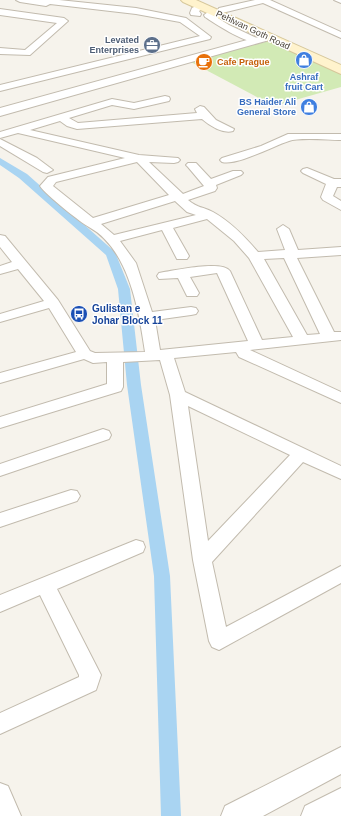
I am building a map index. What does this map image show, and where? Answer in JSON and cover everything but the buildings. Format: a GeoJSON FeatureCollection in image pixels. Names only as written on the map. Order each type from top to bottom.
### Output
{"type":"FeatureCollection","features":[{"type":"Feature","properties":{"kind":"main road","name":"Pehlwan Goth Road"},"geometry":{"type":"LineString","coordinates":[[187,0],[259,37],[330,60]]}},
{"type":"Feature","properties":{"kind":"main road","name":"Pehlwan Goth Road"},"geometry":{"type":"LineString","coordinates":[[207,10],[330,60],[341,70]]}},
{"type":"Feature","properties":{"kind":"street"},"geometry":{"type":"LineString","coordinates":[[20,0],[143,14]]}},
{"type":"Feature","properties":{"kind":"street"},"geometry":{"type":"LineString","coordinates":[[0,88],[207,37],[207,35],[183,20],[109,8],[36,0]]}},
{"type":"Feature","properties":{"kind":"street"},"geometry":{"type":"LineString","coordinates":[[183,20],[207,10],[264,1],[341,35]]}},
{"type":"Feature","properties":{"kind":"street"},"geometry":{"type":"LineString","coordinates":[[109,8],[126,2]]}},
{"type":"Feature","properties":{"kind":"street"},"geometry":{"type":"LineString","coordinates":[[0,12],[64,21],[26,53],[0,50]]}},
{"type":"Feature","properties":{"kind":"street"},"geometry":{"type":"LineString","coordinates":[[0,107],[259,37]]}},
{"type":"Feature","properties":{"kind":"street"},"geometry":{"type":"LineString","coordinates":[[0,112],[259,37]]}},
{"type":"Feature","properties":{"kind":"street"},"geometry":{"type":"LineString","coordinates":[[0,135],[112,102],[134,106],[165,99]]}},
{"type":"Feature","properties":{"kind":"street"},"geometry":{"type":"LineString","coordinates":[[61,117],[71,124],[78,126],[202,113],[219,126],[229,129]]}},
{"type":"Feature","properties":{"kind":"street"},"geometry":{"type":"LineString","coordinates":[[16,130],[139,158],[174,160]]}},
{"type":"Feature","properties":{"kind":"street"},"geometry":{"type":"LineString","coordinates":[[59,140],[110,132]]}},
{"type":"Feature","properties":{"kind":"street"},"geometry":{"type":"LineString","coordinates":[[226,160],[265,148],[288,137],[341,137]]}},
{"type":"Feature","properties":{"kind":"street"},"geometry":{"type":"LineString","coordinates":[[0,142],[33,160],[47,170]]}},
{"type":"Feature","properties":{"kind":"street"},"geometry":{"type":"LineString","coordinates":[[139,158],[194,211],[209,215],[240,238],[255,256],[303,341]]}},
{"type":"Feature","properties":{"kind":"street"},"geometry":{"type":"LineString","coordinates":[[139,158],[52,179],[46,186],[90,223],[112,239],[129,263],[147,317],[153,356],[178,395],[202,560],[219,641],[341,575]]}},
{"type":"Feature","properties":{"kind":"street"},"geometry":{"type":"LineString","coordinates":[[90,223],[209,189],[211,186],[209,183],[192,165]]}},
{"type":"Feature","properties":{"kind":"street"},"geometry":{"type":"LineString","coordinates":[[307,171],[337,183],[327,196],[341,206]]}},
{"type":"Feature","properties":{"kind":"street"},"geometry":{"type":"LineString","coordinates":[[209,183],[238,173]]}},
{"type":"Feature","properties":{"kind":"street"},"geometry":{"type":"LineString","coordinates":[[112,239],[209,215]]}},
{"type":"Feature","properties":{"kind":"street"},"geometry":{"type":"LineString","coordinates":[[166,226],[182,256]]}},
{"type":"Feature","properties":{"kind":"street"},"geometry":{"type":"LineString","coordinates":[[0,239],[53,303],[85,354],[93,358],[118,358],[257,346],[334,336],[291,254],[283,229]]}},
{"type":"Feature","properties":{"kind":"street"},"geometry":{"type":"LineString","coordinates":[[255,256],[341,251]]}},
{"type":"Feature","properties":{"kind":"street"},"geometry":{"type":"LineString","coordinates":[[0,270],[22,264]]}},
{"type":"Feature","properties":{"kind":"street"},"geometry":{"type":"LineString","coordinates":[[164,276],[218,269],[223,271],[257,346]]}},
{"type":"Feature","properties":{"kind":"street"},"geometry":{"type":"LineString","coordinates":[[182,274],[192,293]]}},
{"type":"Feature","properties":{"kind":"street"},"geometry":{"type":"LineString","coordinates":[[0,318],[53,303]]}},
{"type":"Feature","properties":{"kind":"street"},"geometry":{"type":"LineString","coordinates":[[147,317],[191,311]]}},
{"type":"Feature","properties":{"kind":"street"},"geometry":{"type":"LineString","coordinates":[[242,347],[244,354],[341,398]]}},
{"type":"Feature","properties":{"kind":"street"},"geometry":{"type":"LineString","coordinates":[[0,378],[85,354]]}},
{"type":"Feature","properties":{"kind":"street"},"geometry":{"type":"LineString","coordinates":[[0,423],[115,387],[118,358]]}},
{"type":"Feature","properties":{"kind":"street"},"geometry":{"type":"LineString","coordinates":[[178,395],[341,474]]}},
{"type":"Feature","properties":{"kind":"street"},"geometry":{"type":"LineString","coordinates":[[0,470],[103,435]]}},
{"type":"Feature","properties":{"kind":"street"},"geometry":{"type":"LineString","coordinates":[[202,560],[301,454]]}},
{"type":"Feature","properties":{"kind":"street"},"geometry":{"type":"LineString","coordinates":[[0,520],[71,496]]}},
{"type":"Feature","properties":{"kind":"street"},"geometry":{"type":"LineString","coordinates":[[0,604],[136,547]]}},
{"type":"Feature","properties":{"kind":"street"},"geometry":{"type":"LineString","coordinates":[[0,724],[88,683],[90,675],[45,585]]}},
{"type":"Feature","properties":{"kind":"street"},"geometry":{"type":"LineString","coordinates":[[247,813],[341,760]]}},
{"type":"Feature","properties":{"kind":"street"},"geometry":{"type":"LineString","coordinates":[[0,794],[9,816]]}},
{"type":"Feature","properties":{"kind":"street"},"geometry":{"type":"LineString","coordinates":[[315,816],[341,801]]}},
{"type":"Feature","properties":{"kind":"green space"},"geometry":{"type":"Polygon","coordinates":[[[273,40],[341,71],[341,87],[274,106],[189,61],[273,40]]]}},
{"type":"Feature","properties":{"kind":"waterway"},"geometry":{"type":"LineString","coordinates":[[0,161],[23,176],[111,254],[124,289],[134,385],[162,576],[171,816]]}},
{"type":"Feature","properties":{"kind":"place","name":"Levated Enterprises"},"geometry":{"type":"Point","coordinates":[152,45]}},
{"type":"Feature","properties":{"kind":"place","name":"Ashraf fruit Cart"},"geometry":{"type":"Point","coordinates":[304,60]}},
{"type":"Feature","properties":{"kind":"place","name":"Cafe Prague"},"geometry":{"type":"Point","coordinates":[204,62]}},
{"type":"Feature","properties":{"kind":"place","name":"BS Haider Ali General Store"},"geometry":{"type":"Point","coordinates":[309,107]}},
{"type":"Feature","properties":{"kind":"place","name":"Gulistan e Johar Block 11"},"geometry":{"type":"Point","coordinates":[79,314]}}]}
